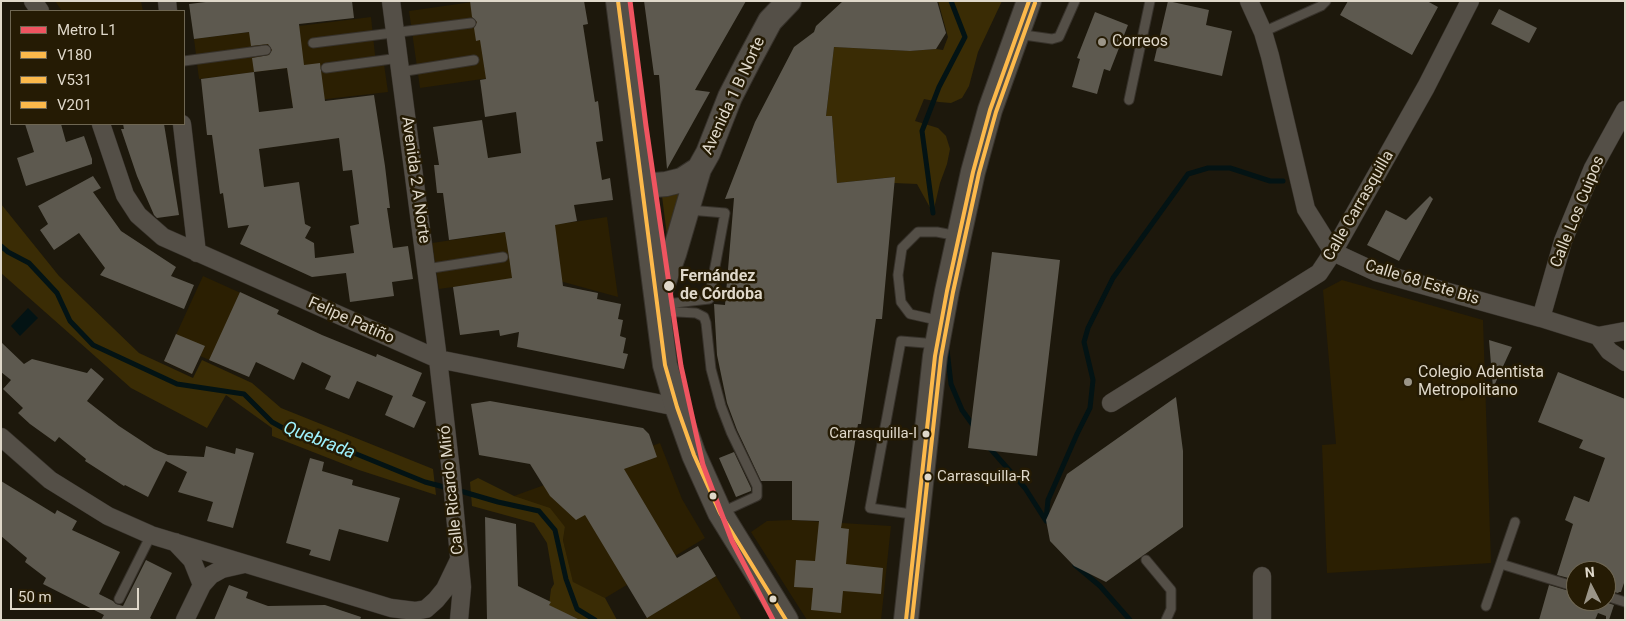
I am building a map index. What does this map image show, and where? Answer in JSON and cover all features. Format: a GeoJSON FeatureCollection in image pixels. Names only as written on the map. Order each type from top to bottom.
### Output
{"type":"FeatureCollection","features":[{"type":"Feature","properties":{"kind":"main road"},"geometry":{"type":"LineString","coordinates":[[618,1],[666,365],[676,407],[694,455],[720,513],[786,620]]}},
{"type":"Feature","properties":{"kind":"main road","name":"Avenida 1 B Norte"},"geometry":{"type":"LineString","coordinates":[[643,186],[666,184],[682,180],[699,169],[708,152],[730,96],[748,62],[770,21],[789,1]]}},
{"type":"Feature","properties":{"kind":"main road"},"geometry":{"type":"LineString","coordinates":[[906,620],[938,344],[958,236],[990,110],[1029,1]]}},
{"type":"Feature","properties":{"kind":"main road"},"geometry":{"type":"LineString","coordinates":[[658,305],[699,169]]}},
{"type":"Feature","properties":{"kind":"street","name":"Avenida 2 A Norte"},"geometry":{"type":"LineString","coordinates":[[391,1],[438,360]]}},
{"type":"Feature","properties":{"kind":"street"},"geometry":{"type":"LineString","coordinates":[[1249,1],[1263,32],[1270,56],[1306,209],[1333,252]]}},
{"type":"Feature","properties":{"kind":"street","name":"Calle Carrasquilla"},"geometry":{"type":"LineString","coordinates":[[1111,403],[1319,273],[1333,252],[1426,87],[1470,1]]}},
{"type":"Feature","properties":{"kind":"street","name":"Calle Los Cuipos"},"geometry":{"type":"LineString","coordinates":[[1542,318],[1563,241],[1593,168],[1625,110]]}},
{"type":"Feature","properties":{"kind":"street","name":"Felipe Patiño"},"geometry":{"type":"LineString","coordinates":[[101,125],[125,196],[138,215],[163,237],[438,360],[676,407]]}},
{"type":"Feature","properties":{"kind":"street"},"geometry":{"type":"LineString","coordinates":[[182,125],[197,253]]}},
{"type":"Feature","properties":{"kind":"street","name":"Calle 68 Este Bis"},"geometry":{"type":"LineString","coordinates":[[1333,252],[1376,272],[1542,318],[1598,336],[1625,331]]}},
{"type":"Feature","properties":{"kind":"street"},"geometry":{"type":"LineString","coordinates":[[1598,336],[1609,351],[1625,362]]}},
{"type":"Feature","properties":{"kind":"street","name":"Calle Ricardo Miró"},"geometry":{"type":"LineString","coordinates":[[438,360],[462,587],[459,620]]}},
{"type":"Feature","properties":{"kind":"street"},"geometry":{"type":"LineString","coordinates":[[1,437],[50,480],[108,516],[151,535],[391,608],[414,611],[426,608],[445,589],[459,560]]}},
{"type":"Feature","properties":{"kind":"street"},"geometry":{"type":"LineString","coordinates":[[174,541],[192,560],[202,585]]}},
{"type":"Feature","properties":{"kind":"street"},"geometry":{"type":"LineString","coordinates":[[185,620],[202,585],[211,575],[234,565],[248,564]]}},
{"type":"Feature","properties":{"kind":"street"},"geometry":{"type":"LineString","coordinates":[[1262,576],[1262,620]]}},
{"type":"Feature","properties":{"kind":"street"},"geometry":{"type":"LineString","coordinates":[[391,608],[405,620]]}},
{"type":"Feature","properties":{"kind":"lane"},"geometry":{"type":"LineString","coordinates":[[1017,34],[1052,39],[1059,37],[1075,1]]}},
{"type":"Feature","properties":{"kind":"lane"},"geometry":{"type":"LineString","coordinates":[[1128,100],[1150,1]]}},
{"type":"Feature","properties":{"kind":"lane"},"geometry":{"type":"LineString","coordinates":[[1263,32],[1321,6],[1326,1]]}},
{"type":"Feature","properties":{"kind":"lane"},"geometry":{"type":"LineString","coordinates":[[312,43],[471,23]]}},
{"type":"Feature","properties":{"kind":"lane"},"geometry":{"type":"LineString","coordinates":[[185,61],[266,50]]}},
{"type":"Feature","properties":{"kind":"lane"},"geometry":{"type":"LineString","coordinates":[[326,68],[474,60]]}},
{"type":"Feature","properties":{"kind":"lane"},"geometry":{"type":"LineString","coordinates":[[658,305],[709,300],[725,213],[686,210]]}},
{"type":"Feature","properties":{"kind":"lane"},"geometry":{"type":"LineString","coordinates":[[942,321],[910,314],[901,302],[898,275],[902,248],[918,232],[937,232],[958,236]]}},
{"type":"Feature","properties":{"kind":"lane"},"geometry":{"type":"LineString","coordinates":[[426,269],[503,257]]}},
{"type":"Feature","properties":{"kind":"lane"},"geometry":{"type":"LineString","coordinates":[[658,305],[704,317],[711,368],[721,406],[731,432],[757,486],[757,496],[720,513]]}},
{"type":"Feature","properties":{"kind":"lane"},"geometry":{"type":"LineString","coordinates":[[918,515],[870,508],[900,341],[938,344]]}},
{"type":"Feature","properties":{"kind":"lane"},"geometry":{"type":"LineString","coordinates":[[1486,606],[1515,522]]}},
{"type":"Feature","properties":{"kind":"lane"},"geometry":{"type":"LineString","coordinates":[[119,599],[151,535]]}},
{"type":"Feature","properties":{"kind":"lane"},"geometry":{"type":"LineString","coordinates":[[1146,560],[1171,590],[1170,609],[1166,620]]}},
{"type":"Feature","properties":{"kind":"lane"},"geometry":{"type":"LineString","coordinates":[[1501,564],[1566,584]]}},
{"type":"Feature","properties":{"kind":"shaded area"},"geometry":{"type":"Polygon","coordinates":[[[55,1],[141,1],[143,10],[61,10],[55,1]]]}},
{"type":"Feature","properties":{"kind":"shaded area"},"geometry":{"type":"Polygon","coordinates":[[[479,1],[510,75],[420,88],[409,11],[479,1]]]}},
{"type":"Feature","properties":{"kind":"shaded area"},"geometry":{"type":"Polygon","coordinates":[[[938,1],[1002,1],[978,52],[969,86],[962,98],[951,103],[924,99],[915,121],[938,128],[946,136],[950,149],[933,213],[917,184],[894,183],[894,177],[837,183],[832,116],[826,116],[834,47],[910,51],[943,50],[948,37],[938,1]]]}},
{"type":"Feature","properties":{"kind":"shaded area"},"geometry":{"type":"Polygon","coordinates":[[[371,17],[376,64],[384,64],[388,92],[292,103],[287,68],[199,79],[194,39],[371,17]]]}},
{"type":"Feature","properties":{"kind":"shaded area"},"geometry":{"type":"Polygon","coordinates":[[[681,191],[668,244],[662,196],[663,194],[681,191]]]}},
{"type":"Feature","properties":{"kind":"shaded area"},"geometry":{"type":"Polygon","coordinates":[[[1,204],[59,276],[139,353],[193,378],[202,360],[252,383],[281,408],[433,469],[436,495],[359,470],[272,436],[272,428],[226,395],[207,428],[131,388],[1,273],[1,204]]]}},
{"type":"Feature","properties":{"kind":"shaded area"},"geometry":{"type":"Polygon","coordinates":[[[607,217],[618,297],[538,275],[439,289],[432,243],[607,217]]]}},
{"type":"Feature","properties":{"kind":"shaded area"},"geometry":{"type":"Polygon","coordinates":[[[203,276],[254,299],[224,366],[200,356],[192,374],[164,361],[203,276]]]}},
{"type":"Feature","properties":{"kind":"shaded area","name":"Colegio Adentista Metropolitano"},"geometry":{"type":"Polygon","coordinates":[[[1342,280],[1483,320],[1491,563],[1327,573],[1322,445],[1336,444],[1323,290],[1342,280]]]}},
{"type":"Feature","properties":{"kind":"shaded area"},"geometry":{"type":"Polygon","coordinates":[[[28,308],[38,318],[20,336],[11,326],[28,308]]]}},
{"type":"Feature","properties":{"kind":"shaded area"},"geometry":{"type":"Polygon","coordinates":[[[660,443],[682,499],[705,538],[605,598],[573,583],[563,540],[565,527],[514,496],[660,443]]]}},
{"type":"Feature","properties":{"kind":"shaded area"},"geometry":{"type":"Polygon","coordinates":[[[478,478],[514,496],[550,508],[565,527],[563,540],[573,582],[605,598],[617,620],[576,620],[549,605],[551,589],[554,584],[547,543],[534,523],[472,506],[470,482],[478,478]]]}},
{"type":"Feature","properties":{"kind":"shaded area"},"geometry":{"type":"Polygon","coordinates":[[[792,520],[891,526],[881,620],[807,620],[751,532],[767,521],[792,520]]]}},
{"type":"Feature","properties":{"kind":"shaded area"},"geometry":{"type":"Polygon","coordinates":[[[716,576],[742,620],[643,620],[716,576]]]}},
{"type":"Feature","properties":{"kind":"building"},"geometry":{"type":"Polygon","coordinates":[[[214,1],[352,1],[354,18],[299,24],[304,65],[320,63],[325,101],[374,95],[385,166],[390,208],[387,208],[393,248],[408,246],[413,279],[392,282],[394,296],[350,302],[346,273],[312,277],[240,244],[249,225],[228,228],[223,193],[220,194],[212,135],[207,135],[201,79],[254,72],[252,58],[269,55],[272,50],[268,44],[251,46],[249,32],[194,39],[189,4],[214,1]],[[287,68],[254,72],[259,112],[293,108],[287,68]],[[339,138],[259,149],[264,187],[299,182],[305,224],[311,227],[305,238],[314,243],[315,258],[354,253],[350,226],[359,224],[352,170],[343,171],[339,138]]]}},
{"type":"Feature","properties":{"kind":"building"},"geometry":{"type":"Polygon","coordinates":[[[470,1],[584,1],[588,24],[583,25],[595,102],[598,101],[603,141],[596,142],[602,180],[610,178],[613,200],[574,205],[577,221],[555,225],[563,286],[598,293],[597,299],[621,304],[618,319],[623,320],[620,336],[626,338],[623,353],[628,354],[624,369],[517,347],[519,332],[500,336],[499,330],[460,335],[453,287],[512,278],[505,232],[449,240],[443,193],[437,193],[434,165],[439,165],[433,127],[482,120],[488,158],[521,153],[516,112],[485,117],[480,80],[486,79],[480,40],[476,41],[474,28],[477,22],[472,17],[470,1]]]}},
{"type":"Feature","properties":{"kind":"building"},"geometry":{"type":"Polygon","coordinates":[[[644,1],[746,1],[695,90],[710,92],[667,169],[659,75],[654,75],[644,1]]]}},
{"type":"Feature","properties":{"kind":"building"},"geometry":{"type":"Polygon","coordinates":[[[843,1],[937,1],[946,33],[936,49],[910,51],[834,47],[826,116],[832,116],[837,183],[895,177],[882,319],[876,319],[861,424],[858,424],[841,528],[849,529],[846,564],[883,568],[881,594],[843,591],[841,613],[811,610],[813,588],[794,587],[796,560],[815,561],[819,521],[792,520],[792,481],[761,481],[737,430],[727,403],[717,355],[714,304],[725,305],[734,198],[725,199],[755,122],[794,47],[814,32],[816,26],[843,1]]]}},
{"type":"Feature","properties":{"kind":"building"},"geometry":{"type":"Polygon","coordinates":[[[1168,1],[1209,10],[1206,25],[1232,31],[1222,76],[1154,61],[1168,1]]]}},
{"type":"Feature","properties":{"kind":"building"},"geometry":{"type":"Polygon","coordinates":[[[1348,1],[1427,1],[1438,7],[1412,55],[1340,15],[1348,1]]]}},
{"type":"Feature","properties":{"kind":"building"},"geometry":{"type":"Polygon","coordinates":[[[1499,9],[1537,28],[1529,43],[1491,24],[1499,9]]]}},
{"type":"Feature","properties":{"kind":"building","name":"Correos"},"geometry":{"type":"Polygon","coordinates":[[[1095,12],[1128,25],[1110,71],[1104,69],[1097,94],[1072,87],[1080,59],[1077,58],[1095,12]]]}},
{"type":"Feature","properties":{"kind":"building"},"geometry":{"type":"Polygon","coordinates":[[[25,125],[61,125],[66,142],[84,136],[92,164],[26,186],[17,158],[34,152],[25,125]]]}},
{"type":"Feature","properties":{"kind":"building"},"geometry":{"type":"Polygon","coordinates":[[[123,125],[164,125],[179,215],[157,218],[154,215],[137,176],[121,129],[124,129],[123,125]]]}},
{"type":"Feature","properties":{"kind":"building"},"geometry":{"type":"Polygon","coordinates":[[[93,176],[101,188],[93,192],[121,231],[176,267],[171,276],[194,285],[184,309],[100,275],[105,268],[79,233],[54,250],[40,230],[48,224],[38,206],[93,176]]]}},
{"type":"Feature","properties":{"kind":"building"},"geometry":{"type":"Polygon","coordinates":[[[1430,196],[1433,199],[1399,261],[1367,245],[1386,210],[1406,220],[1430,196]]]}},
{"type":"Feature","properties":{"kind":"building"},"geometry":{"type":"Polygon","coordinates":[[[992,252],[1060,260],[1037,456],[968,448],[992,252]]]}},
{"type":"Feature","properties":{"kind":"building"},"geometry":{"type":"Polygon","coordinates":[[[240,292],[279,310],[277,314],[322,335],[376,357],[377,354],[422,373],[412,396],[426,402],[414,428],[385,415],[393,396],[357,381],[349,399],[325,389],[331,376],[302,362],[294,380],[256,362],[249,377],[209,360],[240,292]]]}},
{"type":"Feature","properties":{"kind":"building"},"geometry":{"type":"Polygon","coordinates":[[[176,334],[205,346],[192,374],[164,361],[176,334]]]}},
{"type":"Feature","properties":{"kind":"building"},"geometry":{"type":"Polygon","coordinates":[[[1489,340],[1512,347],[1493,388],[1489,340]]]}},
{"type":"Feature","properties":{"kind":"building"},"geometry":{"type":"Polygon","coordinates":[[[1,342],[24,364],[32,359],[87,373],[91,368],[104,379],[87,401],[119,426],[154,449],[168,455],[204,457],[206,446],[235,454],[236,448],[254,453],[233,528],[207,521],[213,502],[178,492],[187,472],[166,461],[148,497],[124,486],[85,461],[86,459],[59,437],[55,442],[30,424],[18,413],[23,408],[3,389],[11,380],[1,372],[1,342]]]}},
{"type":"Feature","properties":{"kind":"building"},"geometry":{"type":"Polygon","coordinates":[[[1558,372],[1625,399],[1625,580],[1621,592],[1616,592],[1616,561],[1566,561],[1566,577],[1557,575],[1573,524],[1565,520],[1574,496],[1589,502],[1605,458],[1579,448],[1583,440],[1538,422],[1558,372]]]}},
{"type":"Feature","properties":{"kind":"building"},"geometry":{"type":"Polygon","coordinates":[[[1176,397],[1183,451],[1183,527],[1106,582],[1074,566],[1050,541],[1046,520],[1067,474],[1176,397]]]}},
{"type":"Feature","properties":{"kind":"building"},"geometry":{"type":"Polygon","coordinates":[[[490,401],[643,428],[649,434],[657,457],[624,469],[677,558],[698,546],[716,576],[647,618],[585,515],[576,520],[550,496],[530,464],[479,455],[471,404],[490,401]]]}},
{"type":"Feature","properties":{"kind":"building"},"geometry":{"type":"Polygon","coordinates":[[[734,452],[751,488],[751,491],[736,497],[719,458],[734,452]]]}},
{"type":"Feature","properties":{"kind":"building"},"geometry":{"type":"Polygon","coordinates":[[[310,458],[324,462],[322,471],[353,480],[352,485],[400,498],[388,542],[339,529],[330,561],[309,555],[311,550],[286,543],[310,458]]]}},
{"type":"Feature","properties":{"kind":"building"},"geometry":{"type":"Polygon","coordinates":[[[1,481],[55,514],[57,510],[77,521],[72,530],[120,552],[99,594],[116,604],[123,606],[146,560],[172,573],[150,618],[153,620],[101,620],[104,615],[43,584],[46,578],[25,562],[27,558],[1,536],[1,481]]]}},
{"type":"Feature","properties":{"kind":"building"},"geometry":{"type":"Polygon","coordinates":[[[485,517],[516,524],[518,586],[551,602],[549,605],[580,620],[487,620],[485,517]]]}},
{"type":"Feature","properties":{"kind":"building"},"geometry":{"type":"Polygon","coordinates":[[[229,585],[248,592],[246,598],[268,606],[325,605],[361,617],[360,620],[214,620],[229,585]]]}},
{"type":"Feature","properties":{"kind":"building"},"geometry":{"type":"Polygon","coordinates":[[[1549,585],[1566,590],[1566,611],[1612,611],[1609,620],[1606,620],[1606,616],[1598,613],[1595,620],[1539,620],[1549,585]]]}},
{"type":"Feature","properties":{"kind":"waterway"},"geometry":{"type":"LineString","coordinates":[[933,213],[922,131],[939,87],[965,37],[951,1]]}},
{"type":"Feature","properties":{"kind":"waterway"},"geometry":{"type":"LineString","coordinates":[[1046,520],[1048,500],[1090,408],[1093,380],[1084,342],[1088,328],[1113,278],[1188,174],[1208,168],[1230,168],[1270,181],[1283,181]]}},
{"type":"Feature","properties":{"kind":"waterway","name":"Quebrada"},"geometry":{"type":"LineString","coordinates":[[1,246],[29,263],[57,293],[70,321],[93,345],[177,384],[244,394],[272,422],[299,437],[349,451],[425,482],[448,488]]}},
{"type":"Feature","properties":{"kind":"waterway"},"geometry":{"type":"LineString","coordinates":[[947,350],[951,384],[962,410],[975,428]]}},
{"type":"Feature","properties":{"kind":"waterway"},"geometry":{"type":"LineString","coordinates":[[987,445],[1025,488],[1046,521]]}},
{"type":"Feature","properties":{"kind":"waterway","name":"Quebrada"},"geometry":{"type":"LineString","coordinates":[[457,490],[539,511],[555,530],[566,579],[577,609],[595,620]]}},
{"type":"Feature","properties":{"kind":"waterway"},"geometry":{"type":"LineString","coordinates":[[1075,565],[1100,586],[1130,620]]}},
{"type":"Feature","properties":{"kind":"metro line","name":"L1"},"geometry":{"type":"LineString","coordinates":[[630,1],[681,366],[703,465],[732,541],[773,620]]}},
{"type":"Feature","properties":{"kind":"transit line","name":"V180"},"geometry":{"type":"LineString","coordinates":[[618,1],[665,365],[694,455],[720,513],[786,620]]}},
{"type":"Feature","properties":{"kind":"transit line","name":"V531"},"geometry":{"type":"LineString","coordinates":[[906,620],[935,356],[947,291],[973,172],[990,110],[1029,1]]}},
{"type":"Feature","properties":{"kind":"transit line","name":"V201"},"geometry":{"type":"LineString","coordinates":[[912,620],[941,357],[953,292],[979,173],[996,112],[1035,3]]}},
{"type":"Feature","properties":{"kind":"place","name":"Correos"},"geometry":{"type":"Point","coordinates":[1102,42]}},
{"type":"Feature","properties":{"kind":"place","name":"Fernández de Córdoba"},"geometry":{"type":"Point","coordinates":[669,286]}},
{"type":"Feature","properties":{"kind":"place","name":"Colegio Adentista Metropolitano"},"geometry":{"type":"Point","coordinates":[1408,382]}},
{"type":"Feature","properties":{"kind":"place","name":"Carrasquilla-I"},"geometry":{"type":"Point","coordinates":[926,434]}},
{"type":"Feature","properties":{"kind":"place","name":"Carrasquilla-R"},"geometry":{"type":"Point","coordinates":[928,477]}}]}
